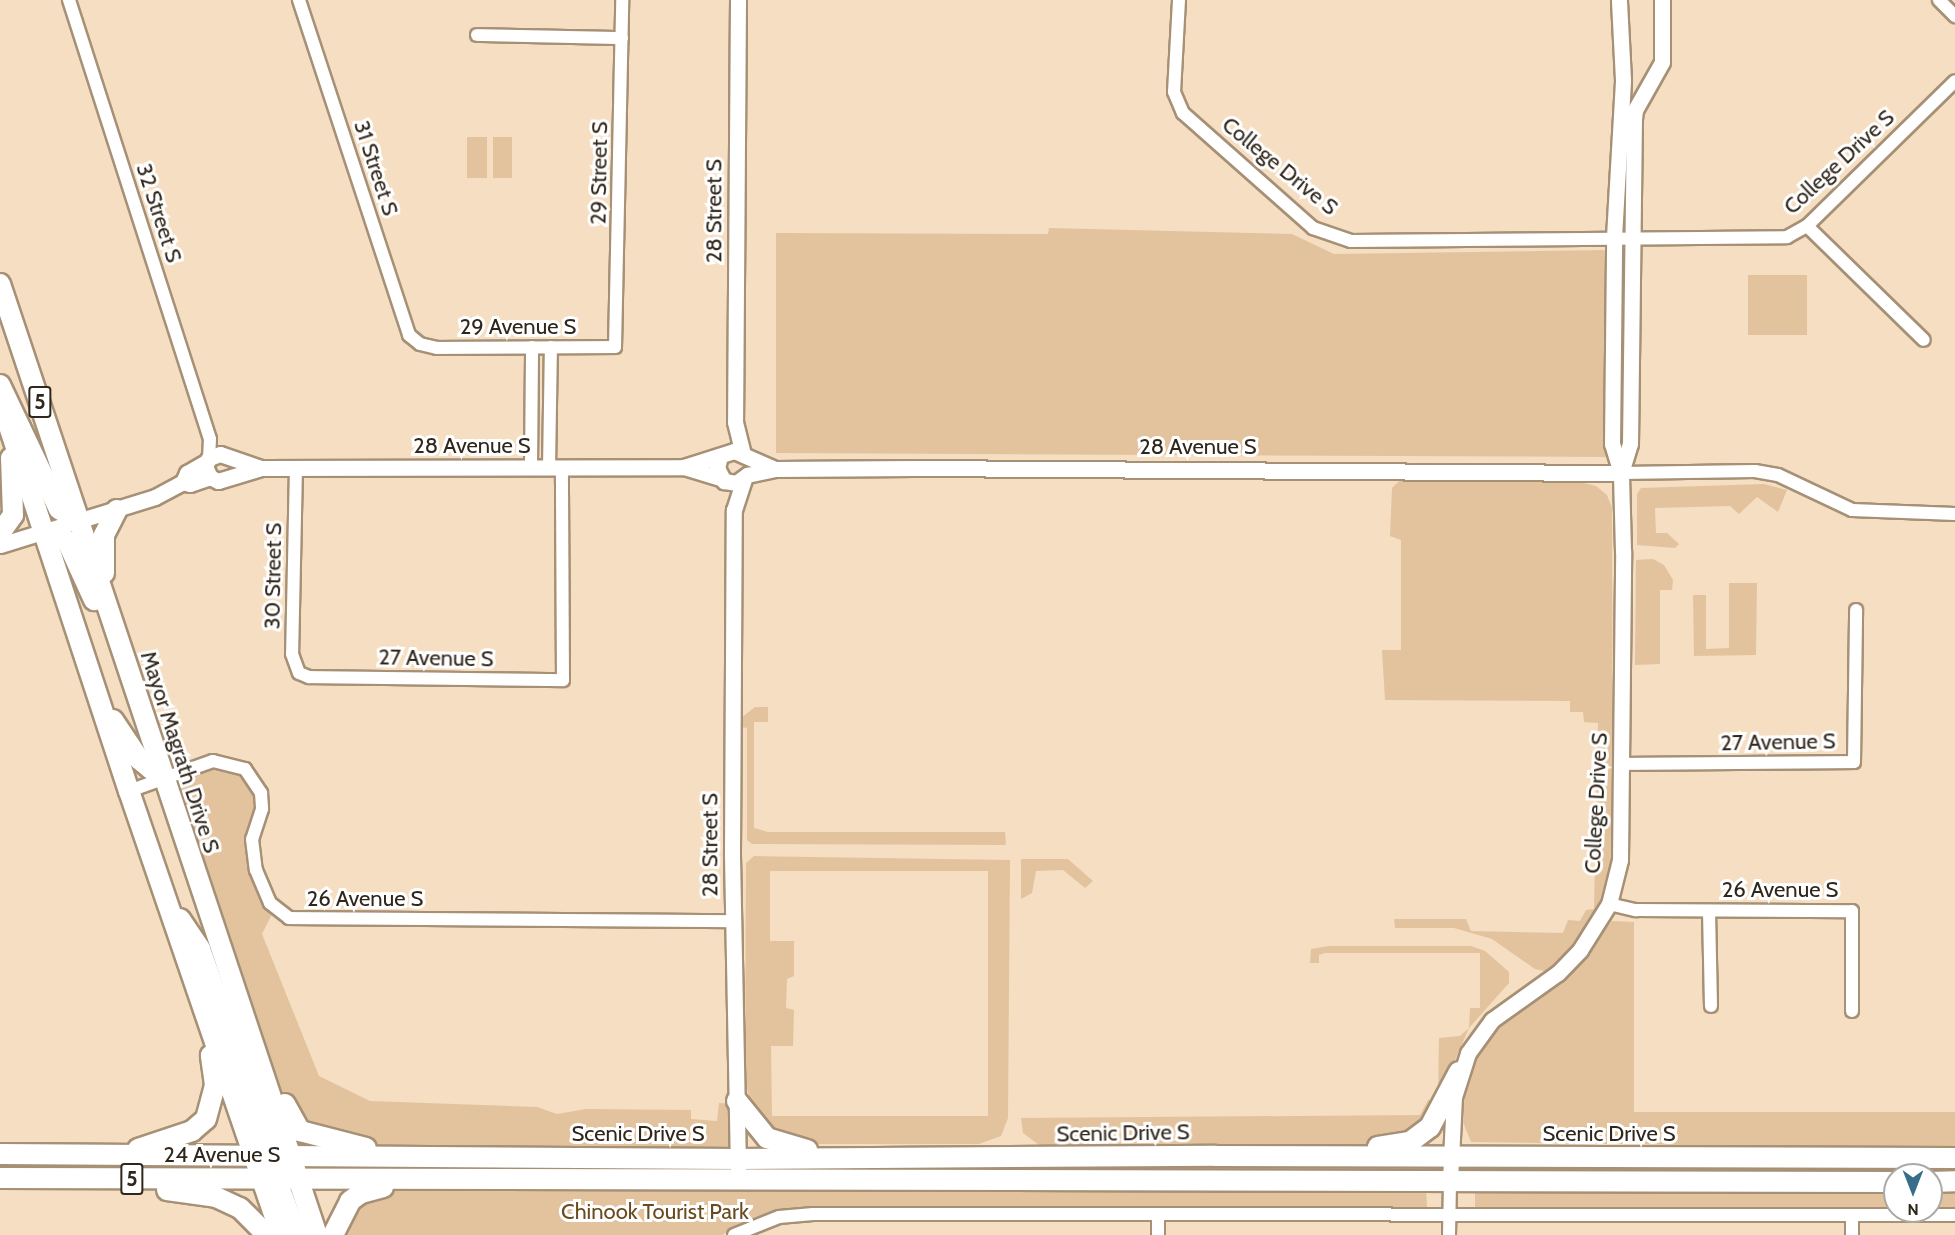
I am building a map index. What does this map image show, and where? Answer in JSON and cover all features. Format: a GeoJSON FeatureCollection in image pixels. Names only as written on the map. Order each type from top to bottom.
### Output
{"type":"FeatureCollection","features":[{"type":"Feature","properties":{"kind":"main road","name":"Mayor Magrath Drive S"},"geometry":{"type":"LineString","coordinates":[[0,284],[163,778],[240,1000],[284,1156]]}},
{"type":"Feature","properties":{"kind":"main road"},"geometry":{"type":"LineString","coordinates":[[0,385],[59,508],[80,521]]}},
{"type":"Feature","properties":{"kind":"main road","name":"5"},"geometry":{"type":"LineString","coordinates":[[0,399],[129,791],[255,1156]]}},
{"type":"Feature","properties":{"kind":"main road"},"geometry":{"type":"LineString","coordinates":[[0,533],[13,515],[8,426]]}},
{"type":"Feature","properties":{"kind":"main road"},"geometry":{"type":"LineString","coordinates":[[113,626],[102,551],[104,535],[117,510]]}},
{"type":"Feature","properties":{"kind":"main road"},"geometry":{"type":"LineString","coordinates":[[44,532],[67,542],[131,681]]}},
{"type":"Feature","properties":{"kind":"main road"},"geometry":{"type":"LineString","coordinates":[[97,693],[139,759],[163,778]]}},
{"type":"Feature","properties":{"kind":"main road"},"geometry":{"type":"LineString","coordinates":[[166,898],[200,949],[284,1156],[287,1173],[300,1180],[317,1235]]}},
{"type":"Feature","properties":{"kind":"main road"},"geometry":{"type":"LineString","coordinates":[[240,1000],[294,1124],[300,1131],[359,1147],[494,1157]]}},
{"type":"Feature","properties":{"kind":"main road"},"geometry":{"type":"LineString","coordinates":[[120,1155],[192,1131],[206,1119],[215,1085],[204,1008]]}},
{"type":"Feature","properties":{"kind":"main road"},"geometry":{"type":"LineString","coordinates":[[1216,1156],[1397,1146],[1410,1142],[1430,1127],[1460,1072]]}},
{"type":"Feature","properties":{"kind":"main road"},"geometry":{"type":"LineString","coordinates":[[737,1101],[753,1125],[772,1141],[841,1158]]}},
{"type":"Feature","properties":{"kind":"main road","name":"24 Avenue S"},"geometry":{"type":"LineString","coordinates":[[0,1154],[284,1156]]}},
{"type":"Feature","properties":{"kind":"main road"},"geometry":{"type":"LineString","coordinates":[[255,1156],[267,1163],[281,1235]]}},
{"type":"Feature","properties":{"kind":"main road","name":"Scenic Drive S"},"geometry":{"type":"LineString","coordinates":[[284,1156],[738,1159],[1216,1156],[1955,1158]]}},
{"type":"Feature","properties":{"kind":"main road"},"geometry":{"type":"LineString","coordinates":[[0,1179],[166,1190],[216,1197],[240,1208],[267,1235]]}},
{"type":"Feature","properties":{"kind":"main road","name":"24 Avenue S"},"geometry":{"type":"LineString","coordinates":[[0,1179],[300,1180]]}},
{"type":"Feature","properties":{"kind":"main road"},"geometry":{"type":"LineString","coordinates":[[272,1180],[297,1235]]}},
{"type":"Feature","properties":{"kind":"main road","name":"Scenic Drive S"},"geometry":{"type":"LineString","coordinates":[[300,1180],[1883,1182]]}},
{"type":"Feature","properties":{"kind":"main road"},"geometry":{"type":"LineString","coordinates":[[333,1235],[341,1214],[361,1193],[437,1181]]}},
{"type":"Feature","properties":{"kind":"street","name":"32 Street S"},"geometry":{"type":"LineString","coordinates":[[69,0],[210,439],[215,440],[216,458]]}},
{"type":"Feature","properties":{"kind":"street","name":"31 Street S"},"geometry":{"type":"LineString","coordinates":[[299,0],[409,334],[420,344]]}},
{"type":"Feature","properties":{"kind":"street","name":"29 Street S"},"geometry":{"type":"LineString","coordinates":[[615,347],[622,0]]}},
{"type":"Feature","properties":{"kind":"street","name":"28 Street S"},"geometry":{"type":"LineString","coordinates":[[735,422],[738,0]]}},
{"type":"Feature","properties":{"kind":"street","name":"College Drive S"},"geometry":{"type":"LineString","coordinates":[[1179,0],[1173,68],[1177,105],[1243,169],[1313,228],[1351,241],[1622,237],[1778,239],[1807,226],[1955,81]]}},
{"type":"Feature","properties":{"kind":"street","name":"College Drive S"},"geometry":{"type":"LineString","coordinates":[[1449,1181],[1451,1119],[1460,1072],[1490,1022],[1513,1002],[1558,973],[1580,950],[1609,904],[1620,860],[1621,473],[1612,444],[1622,237],[1623,80],[1619,0]]}},
{"type":"Feature","properties":{"kind":"street","name":"College Drive S"},"geometry":{"type":"LineString","coordinates":[[1622,237],[1635,110],[1662,62],[1662,0]]}},
{"type":"Feature","properties":{"kind":"street"},"geometry":{"type":"LineString","coordinates":[[1939,0],[1955,16]]}},
{"type":"Feature","properties":{"kind":"street"},"geometry":{"type":"LineString","coordinates":[[477,35],[622,38]]}},
{"type":"Feature","properties":{"kind":"street"},"geometry":{"type":"LineString","coordinates":[[1623,80],[1649,86]]}},
{"type":"Feature","properties":{"kind":"street"},"geometry":{"type":"LineString","coordinates":[[1807,226],[1924,340]]}},
{"type":"Feature","properties":{"kind":"street","name":"29 Avenue S"},"geometry":{"type":"LineString","coordinates":[[420,344],[437,348],[615,347]]}},
{"type":"Feature","properties":{"kind":"street"},"geometry":{"type":"LineString","coordinates":[[531,469],[532,347]]}},
{"type":"Feature","properties":{"kind":"street"},"geometry":{"type":"LineString","coordinates":[[551,347],[555,469]]}},
{"type":"Feature","properties":{"kind":"street"},"geometry":{"type":"LineString","coordinates":[[734,510],[717,468],[735,422]]}},
{"type":"Feature","properties":{"kind":"street"},"geometry":{"type":"LineString","coordinates":[[734,510],[745,477],[745,456],[735,422]]}},
{"type":"Feature","properties":{"kind":"street"},"geometry":{"type":"LineString","coordinates":[[684,467],[723,454],[745,456],[775,469]]}},
{"type":"Feature","properties":{"kind":"street"},"geometry":{"type":"LineString","coordinates":[[216,458],[229,475]]}},
{"type":"Feature","properties":{"kind":"street"},"geometry":{"type":"LineString","coordinates":[[210,477],[216,458]]}},
{"type":"Feature","properties":{"kind":"street","name":"28 Avenue S"},"geometry":{"type":"LineString","coordinates":[[183,482],[187,473],[216,458],[261,468]]}},
{"type":"Feature","properties":{"kind":"street","name":"30 Street S"},"geometry":{"type":"LineString","coordinates":[[296,467],[292,654],[299,673],[309,677]]}},
{"type":"Feature","properties":{"kind":"street"},"geometry":{"type":"LineString","coordinates":[[684,467],[723,480],[775,469]]}},
{"type":"Feature","properties":{"kind":"street","name":"28 Avenue S"},"geometry":{"type":"LineString","coordinates":[[0,545],[117,510],[183,482],[210,477],[218,481],[229,475],[261,468],[684,467]]}},
{"type":"Feature","properties":{"kind":"street","name":"27 Avenue S"},"geometry":{"type":"LineString","coordinates":[[309,677],[563,680],[555,469]]}},
{"type":"Feature","properties":{"kind":"street","name":"28 Avenue S"},"geometry":{"type":"LineString","coordinates":[[775,469],[1621,473]]}},
{"type":"Feature","properties":{"kind":"street"},"geometry":{"type":"LineString","coordinates":[[1621,473],[1755,471],[1778,475],[1852,510],[1955,514]]}},
{"type":"Feature","properties":{"kind":"street","name":"28 Street S"},"geometry":{"type":"LineString","coordinates":[[734,510],[733,921],[738,1180]]}},
{"type":"Feature","properties":{"kind":"street","name":"27 Avenue S"},"geometry":{"type":"LineString","coordinates":[[1622,764],[1854,762],[1856,610]]}},
{"type":"Feature","properties":{"kind":"street","name":"26 Avenue S"},"geometry":{"type":"LineString","coordinates":[[129,791],[213,761],[231,763],[253,778],[261,794],[262,809],[252,854],[264,893],[278,912],[289,918],[733,921]]}},
{"type":"Feature","properties":{"kind":"street","name":"26 Avenue S"},"geometry":{"type":"LineString","coordinates":[[1609,904],[1636,910],[1852,911],[1852,1011]]}},
{"type":"Feature","properties":{"kind":"street"},"geometry":{"type":"LineString","coordinates":[[1709,911],[1711,1006]]}},
{"type":"Feature","properties":{"kind":"street"},"geometry":{"type":"LineString","coordinates":[[1449,1181],[1449,1235]]}},
{"type":"Feature","properties":{"kind":"street"},"geometry":{"type":"LineString","coordinates":[[734,1235],[779,1217],[813,1214],[1955,1215]]}},
{"type":"Feature","properties":{"kind":"street"},"geometry":{"type":"LineString","coordinates":[[1158,1214],[1158,1235]]}},
{"type":"Feature","properties":{"kind":"street"},"geometry":{"type":"LineString","coordinates":[[1852,1216],[1852,1235]]}},
{"type":"Feature","properties":{"kind":"green space"},"geometry":{"type":"Polygon","coordinates":[[[467,137],[487,137],[487,178],[467,178],[467,137]]]}},
{"type":"Feature","properties":{"kind":"green space"},"geometry":{"type":"Polygon","coordinates":[[[493,137],[512,137],[512,178],[493,178],[493,137]]]}},
{"type":"Feature","properties":{"kind":"green space"},"geometry":{"type":"Polygon","coordinates":[[[1049,228],[1292,234],[1334,254],[1608,250],[1607,457],[776,453],[776,233],[1048,234],[1049,228]]]}},
{"type":"Feature","properties":{"kind":"green space"},"geometry":{"type":"Polygon","coordinates":[[[1748,275],[1807,275],[1807,335],[1748,335],[1748,275]]]}},
{"type":"Feature","properties":{"kind":"green space"},"geometry":{"type":"Polygon","coordinates":[[[1402,478],[1580,482],[1596,486],[1607,495],[1612,508],[1613,874],[1607,894],[1571,951],[1555,966],[1544,971],[1535,969],[1492,939],[1454,928],[1395,928],[1394,919],[1466,919],[1471,931],[1563,933],[1568,920],[1580,921],[1586,910],[1594,909],[1598,723],[1584,722],[1583,712],[1570,712],[1570,701],[1385,700],[1382,650],[1401,650],[1401,540],[1390,536],[1392,488],[1402,478]]]}},
{"type":"Feature","properties":{"kind":"green space"},"geometry":{"type":"Polygon","coordinates":[[[1764,484],[1787,490],[1778,512],[1757,497],[1739,514],[1730,506],[1655,508],[1656,533],[1667,533],[1679,544],[1675,548],[1637,545],[1637,494],[1641,488],[1764,484]]]}},
{"type":"Feature","properties":{"kind":"green space"},"geometry":{"type":"Polygon","coordinates":[[[1653,559],[1664,565],[1673,580],[1672,590],[1660,590],[1660,664],[1635,665],[1636,560],[1653,559]]]}},
{"type":"Feature","properties":{"kind":"green space"},"geometry":{"type":"Polygon","coordinates":[[[1729,583],[1757,583],[1756,655],[1694,656],[1693,595],[1706,595],[1706,649],[1729,648],[1729,583]]]}},
{"type":"Feature","properties":{"kind":"green space"},"geometry":{"type":"Polygon","coordinates":[[[755,707],[768,707],[768,722],[754,722],[754,828],[768,832],[1005,832],[1006,845],[752,844],[747,840],[747,728],[741,727],[741,718],[755,707]]]}},
{"type":"Feature","properties":{"kind":"green space"},"geometry":{"type":"Polygon","coordinates":[[[231,763],[261,793],[252,839],[273,912],[262,934],[319,1076],[370,1101],[537,1107],[557,1114],[586,1109],[691,1110],[691,1119],[717,1121],[719,1103],[737,1104],[738,1159],[375,1149],[316,1138],[282,1096],[240,1000],[163,779],[231,763]]]}},
{"type":"Feature","properties":{"kind":"green space"},"geometry":{"type":"Polygon","coordinates":[[[754,856],[1010,860],[1008,1118],[1001,1136],[979,1144],[789,1143],[756,1119],[745,1082],[746,863],[754,856]],[[770,871],[770,941],[794,941],[794,976],[787,979],[786,1008],[794,1010],[793,1046],[771,1046],[772,1116],[988,1116],[988,871],[770,871]]]}},
{"type":"Feature","properties":{"kind":"green space"},"geometry":{"type":"Polygon","coordinates":[[[1021,859],[1068,859],[1093,881],[1085,888],[1063,870],[1036,871],[1032,893],[1021,899],[1021,859]]]}},
{"type":"Feature","properties":{"kind":"green space"},"geometry":{"type":"Polygon","coordinates":[[[1612,921],[1634,922],[1634,1112],[1955,1112],[1955,1149],[1471,1142],[1463,1122],[1465,1086],[1484,1044],[1520,1007],[1576,968],[1612,921]]]}},
{"type":"Feature","properties":{"kind":"green space"},"geometry":{"type":"Polygon","coordinates":[[[1329,946],[1471,946],[1485,951],[1509,972],[1509,983],[1469,1028],[1470,1008],[1480,1008],[1480,953],[1325,953],[1319,955],[1319,963],[1310,963],[1311,949],[1329,946]]]}},
{"type":"Feature","properties":{"kind":"green space"},"geometry":{"type":"Polygon","coordinates":[[[1469,1028],[1438,1099],[1439,1038],[1460,1036],[1469,1028]]]}},
{"type":"Feature","properties":{"kind":"green space"},"geometry":{"type":"Polygon","coordinates":[[[1438,1099],[1422,1130],[1384,1144],[1039,1145],[1023,1133],[1021,1118],[1420,1115],[1428,1100],[1438,1099]]]}},
{"type":"Feature","properties":{"kind":"green space"},"geometry":{"type":"Polygon","coordinates":[[[1475,1186],[1883,1186],[1883,1207],[1475,1207],[1475,1186]]]}},
{"type":"Feature","properties":{"kind":"green space","name":"Chinook Tourist Park"},"geometry":{"type":"Polygon","coordinates":[[[755,1187],[1426,1187],[1427,1207],[796,1207],[755,1217],[722,1235],[337,1235],[356,1203],[383,1190],[755,1187]]]}},
{"type":"Feature","properties":{"kind":"green space"},"geometry":{"type":"Polygon","coordinates":[[[1943,1188],[1955,1188],[1955,1208],[1943,1208],[1943,1188]]]}}]}
